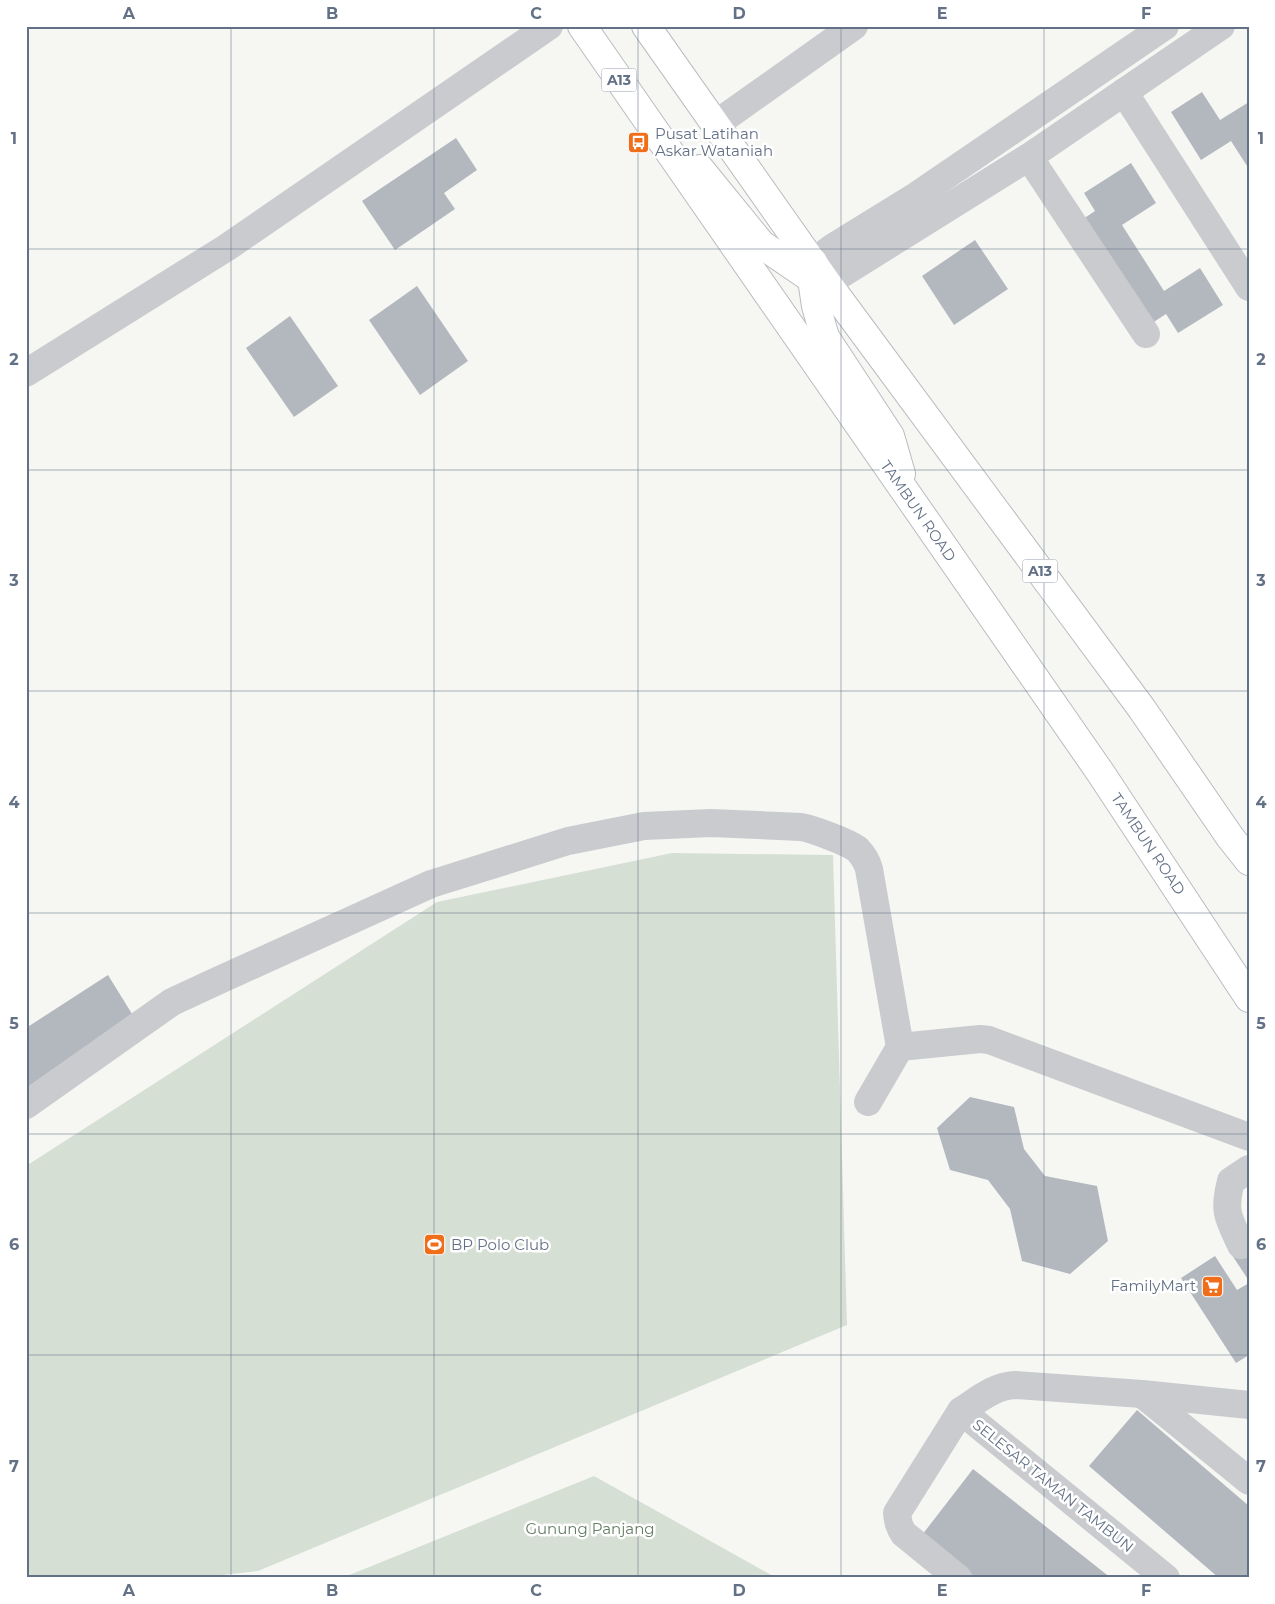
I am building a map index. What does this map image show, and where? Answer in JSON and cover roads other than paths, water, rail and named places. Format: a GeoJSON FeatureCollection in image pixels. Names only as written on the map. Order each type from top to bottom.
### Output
{"type":"FeatureCollection","features":[{"type":"Feature","properties":{"kind":"main road","name":"TAMBUN ROAD"},"geometry":{"type":"LineString","coordinates":[[582,26],[1100,772],[1249,998]]}},
{"type":"Feature","properties":{"kind":"main road","name":"A13"},"geometry":{"type":"LineString","coordinates":[[646,26],[716,124],[818,274],[1142,709],[1230,837],[1249,861]]}},
{"type":"Feature","properties":{"kind":"main road"},"geometry":{"type":"LineString","coordinates":[[655,133],[701,170],[761,244],[818,274],[816,306],[826,337],[890,436],[906,495]]}},
{"type":"Feature","properties":{"kind":"main road"},"geometry":{"type":"LineString","coordinates":[[1230,837],[1249,856]]}},
{"type":"Feature","properties":{"kind":"street"},"geometry":{"type":"LineString","coordinates":[[26,373],[226,248],[549,26]]}},
{"type":"Feature","properties":{"kind":"street"},"geometry":{"type":"LineString","coordinates":[[716,124],[854,26]]}},
{"type":"Feature","properties":{"kind":"street"},"geometry":{"type":"LineString","coordinates":[[818,274],[832,248],[913,198],[1165,26]]}},
{"type":"Feature","properties":{"kind":"street"},"geometry":{"type":"LineString","coordinates":[[818,274],[1029,157],[1221,26]]}},
{"type":"Feature","properties":{"kind":"street"},"geometry":{"type":"LineString","coordinates":[[1124,92],[1249,287]]}},
{"type":"Feature","properties":{"kind":"street"},"geometry":{"type":"LineString","coordinates":[[1029,157],[1146,334]]}},
{"type":"Feature","properties":{"kind":"street"},"geometry":{"type":"LineString","coordinates":[[26,1105],[172,1002],[431,884],[568,841],[644,826],[711,823],[811,830],[856,848],[866,861],[869,869],[900,1047],[868,1102]]}},
{"type":"Feature","properties":{"kind":"street"},"geometry":{"type":"LineString","coordinates":[[900,1047],[980,1039],[989,1040],[1249,1137]]}},
{"type":"Feature","properties":{"kind":"street"},"geometry":{"type":"LineString","coordinates":[[1241,1245],[1227,1215],[1227,1198],[1231,1181],[1249,1169]]}},
{"type":"Feature","properties":{"kind":"street","name":"SELESAR TAMAN TAMBUN"},"geometry":{"type":"LineString","coordinates":[[1166,1578],[961,1411],[994,1390],[1008,1385],[1142,1394],[1249,1405]]}},
{"type":"Feature","properties":{"kind":"street"},"geometry":{"type":"LineString","coordinates":[[1142,1394],[1249,1481]]}},
{"type":"Feature","properties":{"kind":"street"},"geometry":{"type":"LineString","coordinates":[[958,1578],[904,1534],[900,1528],[897,1514],[961,1411]]}},
{"type":"Feature","properties":{"kind":"place","name":"Pusat Latihan Askar Wataniah"},"geometry":{"type":"Point","coordinates":[639,143]}},
{"type":"Feature","properties":{"kind":"place","name":"BP Polo Club"},"geometry":{"type":"Point","coordinates":[435,1245]}},
{"type":"Feature","properties":{"kind":"place","name":"FamilyMart"},"geometry":{"type":"Point","coordinates":[1212,1286]}},
{"type":"Feature","properties":{"kind":"park label","name":"Gunung Panjang"},"geometry":{"type":"Point","coordinates":[590,1529]}}]}
